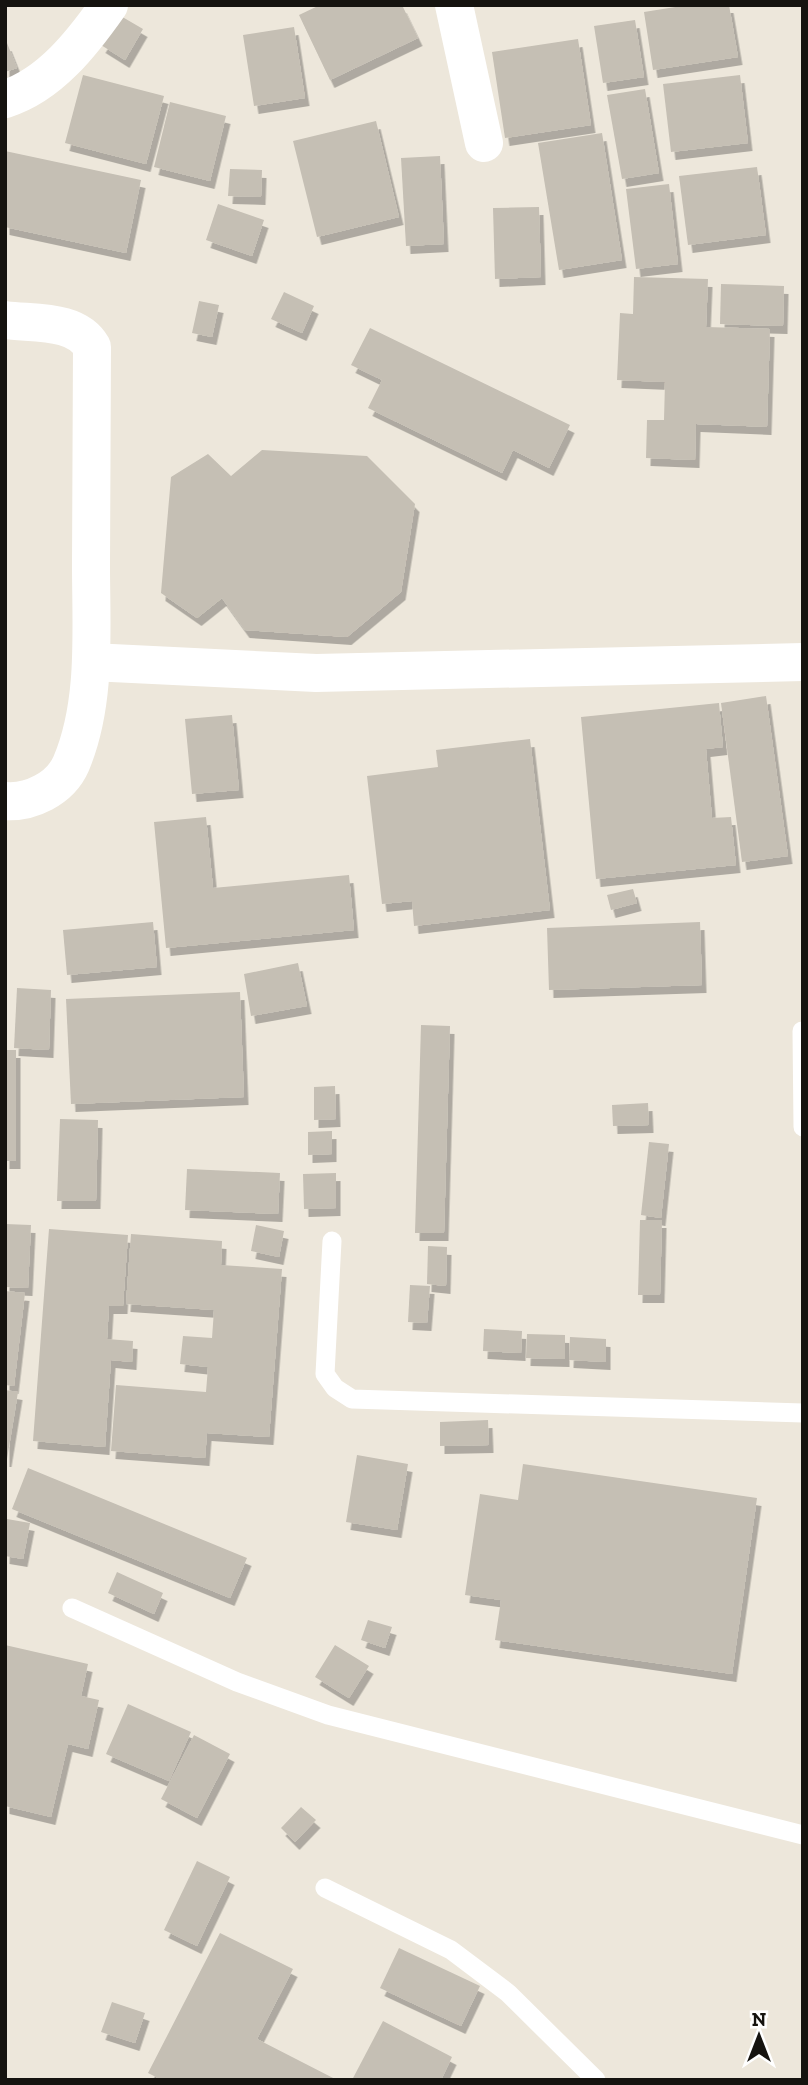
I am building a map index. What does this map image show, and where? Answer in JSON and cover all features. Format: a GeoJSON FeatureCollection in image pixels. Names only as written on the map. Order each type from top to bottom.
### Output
{"type":"FeatureCollection","features":[{"type":"Feature","properties":{"kind":"street"},"geometry":{"type":"LineString","coordinates":[[5,99],[50,73],[84,41],[109,5]]}},
{"type":"Feature","properties":{"kind":"street"},"geometry":{"type":"LineString","coordinates":[[454,5],[484,143]]}},
{"type":"Feature","properties":{"kind":"street"},"geometry":{"type":"LineString","coordinates":[[5,320],[71,328],[85,335],[92,347],[91,662],[83,725],[70,767],[47,792],[16,802],[5,801]]}},
{"type":"Feature","properties":{"kind":"street"},"geometry":{"type":"LineString","coordinates":[[91,662],[316,673],[803,662]]}},
{"type":"Feature","properties":{"kind":"lane"},"geometry":{"type":"LineString","coordinates":[[802,1031],[803,1127]]}},
{"type":"Feature","properties":{"kind":"lane"},"geometry":{"type":"LineString","coordinates":[[332,1241],[325,1374],[335,1388],[352,1399],[803,1413]]}},
{"type":"Feature","properties":{"kind":"lane"},"geometry":{"type":"LineString","coordinates":[[72,1608],[237,1682],[328,1715],[803,1835]]}},
{"type":"Feature","properties":{"kind":"lane"},"geometry":{"type":"LineString","coordinates":[[325,1888],[451,1950],[508,1993],[596,2080]]}},
{"type":"Feature","properties":{"kind":"building"},"geometry":{"type":"Polygon","coordinates":[[[320,5],[402,5],[418,38],[330,80],[299,15],[320,5]]]}},
{"type":"Feature","properties":{"kind":"building"},"geometry":{"type":"Polygon","coordinates":[[[688,5],[729,5],[738,57],[653,70],[644,12],[688,5]]]}},
{"type":"Feature","properties":{"kind":"building"},"geometry":{"type":"Polygon","coordinates":[[[119,15],[143,29],[125,60],[101,45],[119,15]]]}},
{"type":"Feature","properties":{"kind":"building"},"geometry":{"type":"Polygon","coordinates":[[[635,20],[644,77],[603,83],[594,26],[635,20]]]}},
{"type":"Feature","properties":{"kind":"building"},"geometry":{"type":"Polygon","coordinates":[[[294,27],[305,98],[254,106],[243,35],[294,27]]]}},
{"type":"Feature","properties":{"kind":"building"},"geometry":{"type":"Polygon","coordinates":[[[578,39],[591,125],[505,138],[492,52],[578,39]]]}},
{"type":"Feature","properties":{"kind":"building"},"geometry":{"type":"Polygon","coordinates":[[[5,43],[17,68],[5,72],[5,43]]]}},
{"type":"Feature","properties":{"kind":"building"},"geometry":{"type":"Polygon","coordinates":[[[83,75],[164,96],[146,164],[65,143],[83,75]]]}},
{"type":"Feature","properties":{"kind":"building"},"geometry":{"type":"Polygon","coordinates":[[[740,75],[748,143],[671,152],[663,84],[740,75]]]}},
{"type":"Feature","properties":{"kind":"building"},"geometry":{"type":"Polygon","coordinates":[[[645,89],[659,173],[622,179],[607,95],[645,89]]]}},
{"type":"Feature","properties":{"kind":"building"},"geometry":{"type":"Polygon","coordinates":[[[170,102],[226,116],[210,181],[154,167],[170,102]]]}},
{"type":"Feature","properties":{"kind":"building"},"geometry":{"type":"Polygon","coordinates":[[[376,121],[399,217],[317,237],[293,141],[376,121]]]}},
{"type":"Feature","properties":{"kind":"building"},"geometry":{"type":"Polygon","coordinates":[[[602,133],[622,260],[559,270],[538,143],[602,133]]]}},
{"type":"Feature","properties":{"kind":"building"},"geometry":{"type":"Polygon","coordinates":[[[5,151],[141,180],[126,253],[5,227],[5,151]]]}},
{"type":"Feature","properties":{"kind":"building"},"geometry":{"type":"Polygon","coordinates":[[[440,156],[444,244],[406,246],[401,158],[440,156]]]}},
{"type":"Feature","properties":{"kind":"building"},"geometry":{"type":"Polygon","coordinates":[[[757,167],[766,235],[688,245],[679,176],[757,167]]]}},
{"type":"Feature","properties":{"kind":"building"},"geometry":{"type":"Polygon","coordinates":[[[230,169],[262,170],[261,197],[228,196],[230,169]]]}},
{"type":"Feature","properties":{"kind":"building"},"geometry":{"type":"Polygon","coordinates":[[[669,184],[678,264],[636,269],[626,189],[669,184]]]}},
{"type":"Feature","properties":{"kind":"building"},"geometry":{"type":"Polygon","coordinates":[[[218,204],[264,220],[252,256],[206,240],[218,204]]]}},
{"type":"Feature","properties":{"kind":"building"},"geometry":{"type":"Polygon","coordinates":[[[539,207],[541,277],[495,279],[493,208],[539,207]]]}},
{"type":"Feature","properties":{"kind":"building"},"geometry":{"type":"Polygon","coordinates":[[[634,277],[708,279],[706,327],[770,329],[767,427],[696,424],[695,460],[646,458],[647,420],[664,420],[665,382],[617,380],[620,313],[633,314],[634,277]]]}},
{"type":"Feature","properties":{"kind":"building"},"geometry":{"type":"Polygon","coordinates":[[[721,284],[784,286],[783,326],[720,324],[721,284]]]}},
{"type":"Feature","properties":{"kind":"building"},"geometry":{"type":"Polygon","coordinates":[[[284,292],[314,306],[302,333],[271,319],[284,292]]]}},
{"type":"Feature","properties":{"kind":"building"},"geometry":{"type":"Polygon","coordinates":[[[199,301],[219,305],[212,337],[192,333],[199,301]]]}},
{"type":"Feature","properties":{"kind":"building"},"geometry":{"type":"Polygon","coordinates":[[[370,328],[570,425],[549,468],[513,450],[502,473],[368,408],[382,380],[351,365],[370,328]]]}},
{"type":"Feature","properties":{"kind":"building"},"geometry":{"type":"Polygon","coordinates":[[[262,450],[367,456],[415,504],[401,592],[347,637],[245,630],[222,598],[197,618],[161,593],[171,477],[208,454],[231,476],[262,450]]]}},
{"type":"Feature","properties":{"kind":"building"},"geometry":{"type":"Polygon","coordinates":[[[766,696],[788,856],[742,862],[721,703],[766,696]]]}},
{"type":"Feature","properties":{"kind":"building"},"geometry":{"type":"Polygon","coordinates":[[[719,703],[723,747],[706,749],[712,818],[731,817],[736,865],[596,879],[581,717],[719,703]]]}},
{"type":"Feature","properties":{"kind":"building"},"geometry":{"type":"Polygon","coordinates":[[[232,715],[239,790],[192,794],[185,719],[232,715]]]}},
{"type":"Feature","properties":{"kind":"building"},"geometry":{"type":"Polygon","coordinates":[[[530,739],[550,910],[414,926],[412,901],[382,904],[367,776],[438,767],[436,750],[530,739]]]}},
{"type":"Feature","properties":{"kind":"building"},"geometry":{"type":"Polygon","coordinates":[[[206,817],[213,888],[349,875],[354,930],[166,948],[154,822],[206,817]]]}},
{"type":"Feature","properties":{"kind":"building"},"geometry":{"type":"Polygon","coordinates":[[[633,889],[637,903],[611,910],[607,895],[633,889]]]}},
{"type":"Feature","properties":{"kind":"building"},"geometry":{"type":"Polygon","coordinates":[[[153,922],[157,967],[67,975],[63,930],[153,922]]]}},
{"type":"Feature","properties":{"kind":"building"},"geometry":{"type":"Polygon","coordinates":[[[700,922],[702,985],[549,990],[547,928],[700,922]]]}},
{"type":"Feature","properties":{"kind":"building"},"geometry":{"type":"Polygon","coordinates":[[[298,963],[307,1006],[251,1016],[244,974],[298,963]]]}},
{"type":"Feature","properties":{"kind":"building"},"geometry":{"type":"Polygon","coordinates":[[[17,988],[51,990],[49,1050],[14,1048],[17,988]]]}},
{"type":"Feature","properties":{"kind":"building"},"geometry":{"type":"Polygon","coordinates":[[[240,992],[244,1097],[71,1104],[66,999],[240,992]]]}},
{"type":"Feature","properties":{"kind":"building"},"geometry":{"type":"Polygon","coordinates":[[[421,1025],[450,1026],[444,1233],[415,1233],[421,1025]]]}},
{"type":"Feature","properties":{"kind":"building"},"geometry":{"type":"Polygon","coordinates":[[[5,1050],[16,1050],[16,1161],[5,1161],[5,1050]]]}},
{"type":"Feature","properties":{"kind":"building"},"geometry":{"type":"Polygon","coordinates":[[[335,1086],[336,1119],[314,1120],[314,1087],[335,1086]]]}},
{"type":"Feature","properties":{"kind":"building"},"geometry":{"type":"Polygon","coordinates":[[[648,1103],[649,1125],[613,1126],[612,1105],[648,1103]]]}},
{"type":"Feature","properties":{"kind":"building"},"geometry":{"type":"Polygon","coordinates":[[[60,1119],[98,1120],[96,1201],[57,1201],[60,1119]]]}},
{"type":"Feature","properties":{"kind":"building"},"geometry":{"type":"Polygon","coordinates":[[[332,1131],[332,1154],[308,1155],[308,1132],[332,1131]]]}},
{"type":"Feature","properties":{"kind":"building"},"geometry":{"type":"Polygon","coordinates":[[[649,1142],[669,1144],[661,1218],[641,1215],[649,1142]]]}},
{"type":"Feature","properties":{"kind":"building"},"geometry":{"type":"Polygon","coordinates":[[[187,1169],[280,1173],[278,1214],[185,1210],[187,1169]]]}},
{"type":"Feature","properties":{"kind":"building"},"geometry":{"type":"Polygon","coordinates":[[[336,1173],[336,1208],[304,1209],[303,1174],[336,1173]]]}},
{"type":"Feature","properties":{"kind":"building"},"geometry":{"type":"Polygon","coordinates":[[[640,1220],[662,1220],[660,1295],[638,1295],[640,1220]]]}},
{"type":"Feature","properties":{"kind":"building"},"geometry":{"type":"Polygon","coordinates":[[[5,1224],[31,1225],[28,1288],[5,1287],[5,1224]]]}},
{"type":"Feature","properties":{"kind":"building"},"geometry":{"type":"Polygon","coordinates":[[[256,1225],[284,1231],[279,1257],[251,1251],[256,1225]]]}},
{"type":"Feature","properties":{"kind":"building"},"geometry":{"type":"Polygon","coordinates":[[[49,1229],[128,1235],[123,1306],[109,1306],[107,1339],[133,1341],[132,1362],[111,1360],[105,1447],[33,1441],[49,1229]]]}},
{"type":"Feature","properties":{"kind":"building"},"geometry":{"type":"Polygon","coordinates":[[[131,1234],[222,1241],[221,1265],[282,1269],[269,1437],[207,1433],[205,1458],[111,1451],[116,1385],[206,1392],[208,1367],[180,1364],[183,1336],[212,1338],[214,1310],[126,1304],[131,1234]]]}},
{"type":"Feature","properties":{"kind":"building"},"geometry":{"type":"Polygon","coordinates":[[[428,1246],[447,1247],[446,1286],[427,1284],[428,1246]]]}},
{"type":"Feature","properties":{"kind":"building"},"geometry":{"type":"Polygon","coordinates":[[[410,1285],[430,1286],[427,1323],[408,1322],[410,1285]]]}},
{"type":"Feature","properties":{"kind":"building"},"geometry":{"type":"Polygon","coordinates":[[[5,1291],[25,1293],[14,1386],[5,1385],[5,1291]]]}},
{"type":"Feature","properties":{"kind":"building"},"geometry":{"type":"Polygon","coordinates":[[[484,1329],[522,1331],[521,1353],[483,1351],[484,1329]]]}},
{"type":"Feature","properties":{"kind":"building"},"geometry":{"type":"Polygon","coordinates":[[[527,1334],[565,1335],[565,1359],[526,1358],[527,1334]]]}},
{"type":"Feature","properties":{"kind":"building"},"geometry":{"type":"Polygon","coordinates":[[[570,1337],[606,1339],[606,1362],[569,1360],[570,1337]]]}},
{"type":"Feature","properties":{"kind":"building"},"geometry":{"type":"Polygon","coordinates":[[[5,1390],[18,1392],[7,1459],[5,1459],[5,1390]]]}},
{"type":"Feature","properties":{"kind":"building"},"geometry":{"type":"Polygon","coordinates":[[[488,1420],[489,1445],[440,1446],[440,1422],[488,1420]]]}},
{"type":"Feature","properties":{"kind":"building"},"geometry":{"type":"Polygon","coordinates":[[[357,1455],[408,1464],[397,1530],[346,1522],[357,1455]]]}},
{"type":"Feature","properties":{"kind":"building"},"geometry":{"type":"Polygon","coordinates":[[[523,1464],[757,1498],[732,1674],[495,1640],[501,1600],[465,1595],[480,1494],[518,1500],[523,1464]]]}},
{"type":"Feature","properties":{"kind":"building"},"geometry":{"type":"Polygon","coordinates":[[[28,1468],[247,1558],[230,1598],[12,1509],[28,1468]]]}},
{"type":"Feature","properties":{"kind":"building"},"geometry":{"type":"Polygon","coordinates":[[[7,1519],[30,1523],[23,1559],[5,1556],[7,1519]]]}},
{"type":"Feature","properties":{"kind":"building"},"geometry":{"type":"Polygon","coordinates":[[[117,1572],[163,1593],[154,1614],[108,1593],[117,1572]]]}},
{"type":"Feature","properties":{"kind":"building"},"geometry":{"type":"Polygon","coordinates":[[[368,1620],[392,1627],[385,1648],[361,1640],[368,1620]]]}},
{"type":"Feature","properties":{"kind":"building"},"geometry":{"type":"Polygon","coordinates":[[[5,1645],[88,1664],[81,1696],[99,1700],[88,1749],[68,1744],[51,1817],[5,1806],[5,1645]]]}},
{"type":"Feature","properties":{"kind":"building"},"geometry":{"type":"Polygon","coordinates":[[[335,1645],[369,1666],[349,1698],[315,1677],[335,1645]]]}},
{"type":"Feature","properties":{"kind":"building"},"geometry":{"type":"Polygon","coordinates":[[[128,1704],[191,1732],[169,1781],[106,1754],[128,1704]]]}},
{"type":"Feature","properties":{"kind":"building"},"geometry":{"type":"Polygon","coordinates":[[[194,1735],[230,1754],[197,1818],[161,1799],[194,1735]]]}},
{"type":"Feature","properties":{"kind":"building"},"geometry":{"type":"Polygon","coordinates":[[[301,1807],[316,1820],[295,1842],[281,1828],[301,1807]]]}},
{"type":"Feature","properties":{"kind":"building"},"geometry":{"type":"Polygon","coordinates":[[[197,1861],[230,1877],[197,1946],[164,1930],[197,1861]]]}},
{"type":"Feature","properties":{"kind":"building"},"geometry":{"type":"Polygon","coordinates":[[[220,1933],[293,1969],[257,2039],[337,2080],[162,2080],[148,2073],[220,1933]]]}},
{"type":"Feature","properties":{"kind":"building"},"geometry":{"type":"Polygon","coordinates":[[[399,1948],[480,1986],[461,2026],[380,1988],[399,1948]]]}},
{"type":"Feature","properties":{"kind":"building"},"geometry":{"type":"Polygon","coordinates":[[[112,2002],[145,2013],[135,2043],[101,2032],[112,2002]]]}},
{"type":"Feature","properties":{"kind":"building"},"geometry":{"type":"Polygon","coordinates":[[[383,2021],[452,2057],[441,2080],[352,2080],[383,2021]]]}}]}
